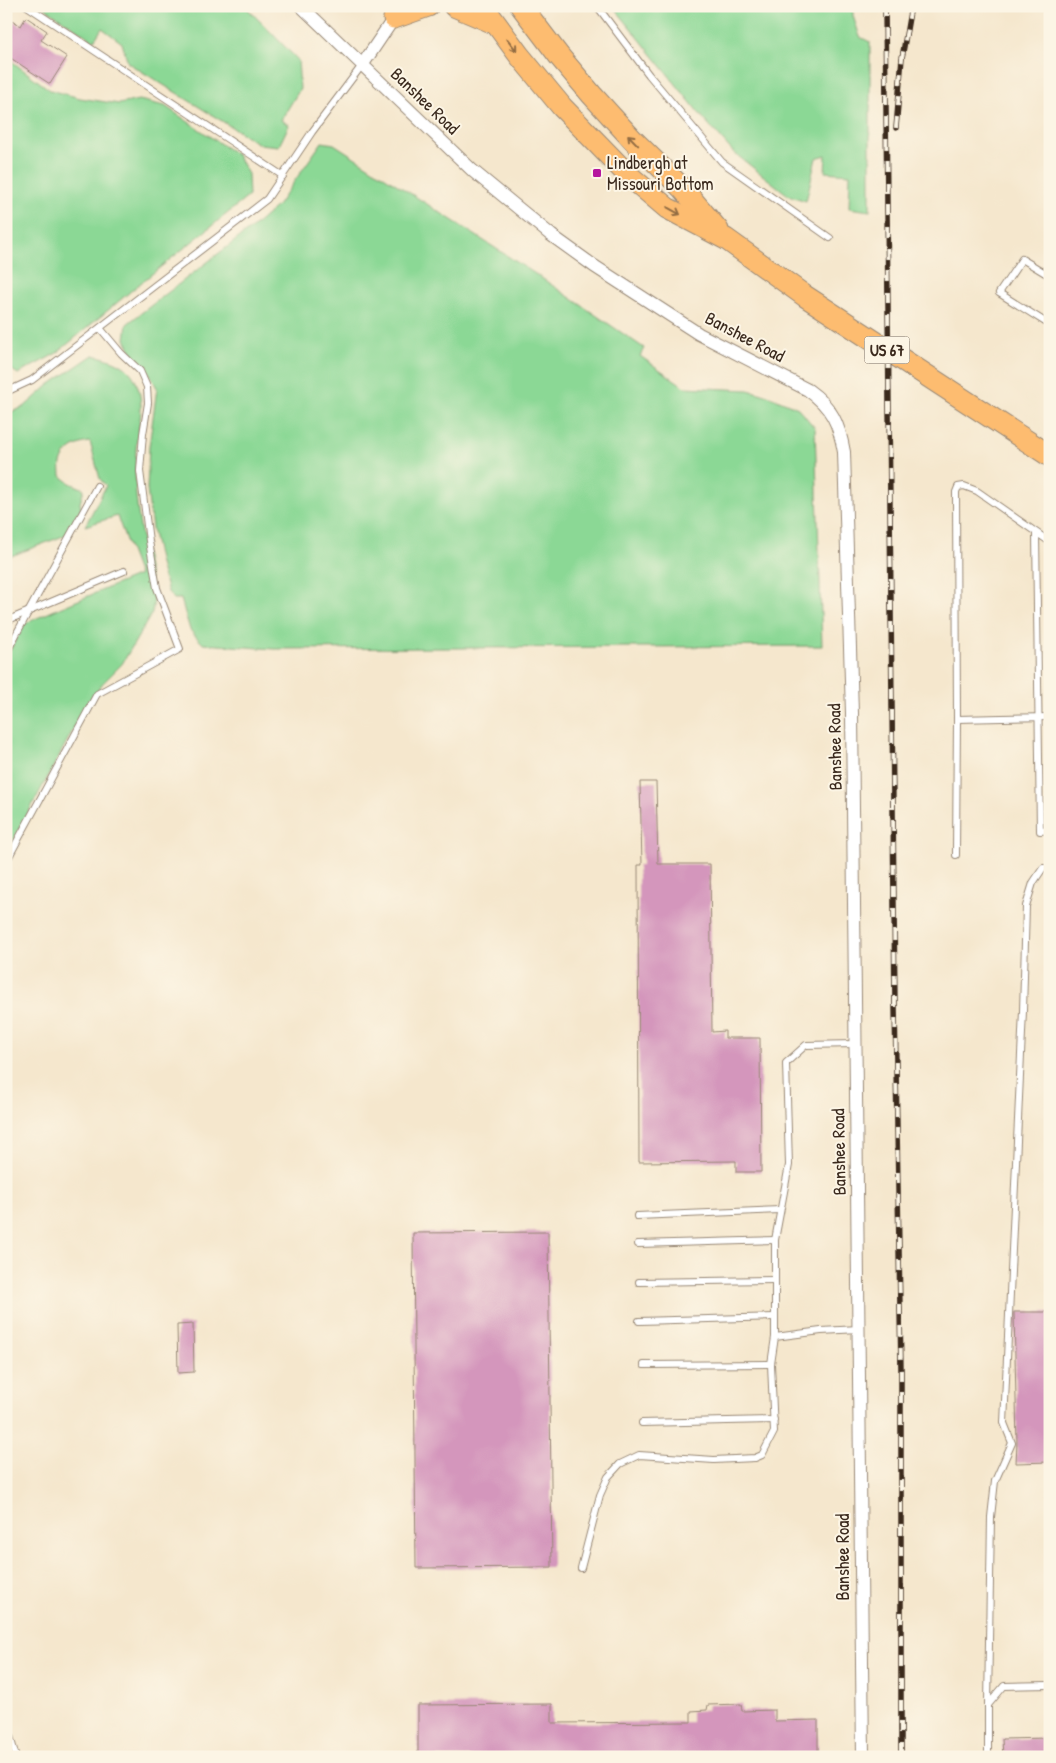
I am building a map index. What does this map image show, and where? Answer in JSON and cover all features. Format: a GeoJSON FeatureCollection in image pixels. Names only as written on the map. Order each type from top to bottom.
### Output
{"type":"FeatureCollection","features":[{"type":"Feature","properties":{"kind":"highway"},"geometry":{"type":"LineString","coordinates":[[398,12],[428,6]]}},
{"type":"Feature","properties":{"kind":"highway"},"geometry":{"type":"LineString","coordinates":[[454,6],[489,15]]}},
{"type":"Feature","properties":{"kind":"highway","name":"US 67"},"geometry":{"type":"LineString","coordinates":[[521,6],[592,95],[632,139],[682,188],[726,239]]}},
{"type":"Feature","properties":{"kind":"highway","name":"US 67"},"geometry":{"type":"LineString","coordinates":[[489,15],[562,107],[627,174],[667,208],[726,239],[805,296],[1050,456]]}},
{"type":"Feature","properties":{"kind":"street","name":"Banshee Road"},"geometry":{"type":"LineString","coordinates":[[301,6],[473,171],[551,235],[594,266],[699,334],[808,390],[821,399],[836,421],[841,436],[844,452],[849,565],[852,714],[863,1757]]}},
{"type":"Feature","properties":{"kind":"street"},"geometry":{"type":"LineString","coordinates":[[363,64],[398,12]]}},
{"type":"Feature","properties":{"kind":"lane"},"geometry":{"type":"LineString","coordinates":[[27,6],[283,176]]}},
{"type":"Feature","properties":{"kind":"lane"},"geometry":{"type":"LineString","coordinates":[[597,6],[649,75],[722,162],[830,238]]}},
{"type":"Feature","properties":{"kind":"lane"},"geometry":{"type":"LineString","coordinates":[[6,392],[32,380],[267,199],[312,132],[363,64]]}},
{"type":"Feature","properties":{"kind":"lane"},"geometry":{"type":"LineString","coordinates":[[1050,276],[1022,258],[999,293],[1050,325]]}},
{"type":"Feature","properties":{"kind":"lane"},"geometry":{"type":"LineString","coordinates":[[6,862],[97,694],[180,649],[157,588],[140,471],[148,403],[147,387],[140,371],[121,353],[100,328]]}},
{"type":"Feature","properties":{"kind":"lane"},"geometry":{"type":"LineString","coordinates":[[6,654],[96,486]]}},
{"type":"Feature","properties":{"kind":"lane"},"geometry":{"type":"LineString","coordinates":[[956,855],[956,492],[958,487],[964,486],[977,491],[1050,542]]}},
{"type":"Feature","properties":{"kind":"lane"},"geometry":{"type":"LineString","coordinates":[[1036,533],[1040,831],[1050,830]]}},
{"type":"Feature","properties":{"kind":"lane"},"geometry":{"type":"LineString","coordinates":[[6,621],[124,571]]}},
{"type":"Feature","properties":{"kind":"lane"},"geometry":{"type":"LineString","coordinates":[[957,719],[1050,717]]}},
{"type":"Feature","properties":{"kind":"lane"},"geometry":{"type":"LineString","coordinates":[[988,1757],[991,1517],[995,1482],[1012,1443],[1004,1423],[1023,1021],[1026,906],[1033,883],[1043,868],[1050,868]]}},
{"type":"Feature","properties":{"kind":"lane"},"geometry":{"type":"LineString","coordinates":[[581,1568],[600,1495],[608,1477],[620,1464],[639,1455],[714,1460],[755,1458],[762,1455],[767,1448],[774,1432],[772,1364],[776,1317],[775,1240],[789,1165],[786,1063],[806,1045],[855,1044]]}},
{"type":"Feature","properties":{"kind":"lane"},"geometry":{"type":"LineString","coordinates":[[637,1216],[780,1210]]}},
{"type":"Feature","properties":{"kind":"lane"},"geometry":{"type":"LineString","coordinates":[[638,1244],[775,1240]]}},
{"type":"Feature","properties":{"kind":"lane"},"geometry":{"type":"LineString","coordinates":[[639,1282],[775,1280]]}},
{"type":"Feature","properties":{"kind":"lane"},"geometry":{"type":"LineString","coordinates":[[639,1321],[776,1317]]}},
{"type":"Feature","properties":{"kind":"lane"},"geometry":{"type":"LineString","coordinates":[[775,1336],[821,1330],[859,1329]]}},
{"type":"Feature","properties":{"kind":"lane"},"geometry":{"type":"LineString","coordinates":[[644,1365],[772,1364]]}},
{"type":"Feature","properties":{"kind":"lane"},"geometry":{"type":"LineString","coordinates":[[642,1423],[774,1420]]}},
{"type":"Feature","properties":{"kind":"lane"},"geometry":{"type":"LineString","coordinates":[[988,1705],[1004,1686],[1050,1685]]}},
{"type":"Feature","properties":{"kind":"lane"},"geometry":{"type":"LineString","coordinates":[[7,1726],[16,1757]]}},
{"type":"Feature","properties":{"kind":"green space"},"geometry":{"type":"Polygon","coordinates":[[[42,6],[245,6],[298,60],[300,89],[281,120],[289,125],[279,146],[259,144],[128,63],[122,43],[102,28],[94,41],[42,6]]]}},
{"type":"Feature","properties":{"kind":"green space"},"geometry":{"type":"Polygon","coordinates":[[[613,6],[853,6],[853,16],[860,37],[870,42],[870,211],[849,208],[850,174],[825,172],[826,155],[816,158],[806,201],[788,195],[733,152],[703,118],[613,6]]]}},
{"type":"Feature","properties":{"kind":"green space"},"geometry":{"type":"Polygon","coordinates":[[[6,57],[50,90],[80,98],[119,104],[139,100],[165,106],[237,155],[248,174],[249,196],[57,353],[18,374],[6,366],[6,57]]]}},
{"type":"Feature","properties":{"kind":"green space"},"geometry":{"type":"Polygon","coordinates":[[[322,142],[334,144],[540,277],[644,348],[640,356],[685,387],[748,390],[770,396],[798,408],[815,428],[822,646],[274,649],[203,644],[190,630],[181,599],[174,599],[168,592],[160,564],[152,528],[147,489],[149,447],[157,388],[148,371],[135,359],[125,339],[127,324],[253,227],[277,206],[322,142]]]}},
{"type":"Feature","properties":{"kind":"green space"},"geometry":{"type":"Polygon","coordinates":[[[93,355],[118,363],[124,367],[133,376],[139,391],[141,407],[135,478],[141,534],[154,600],[152,613],[122,664],[102,684],[79,719],[6,854],[6,658],[24,624],[139,575],[117,516],[85,526],[106,486],[100,479],[90,442],[72,448],[65,454],[61,463],[61,476],[70,483],[84,489],[80,503],[81,508],[66,535],[6,558],[6,414],[24,407],[49,385],[93,355]]]}},
{"type":"Feature","properties":{"kind":"building"},"geometry":{"type":"Polygon","coordinates":[[[6,16],[21,26],[26,17],[47,31],[41,40],[67,57],[50,84],[6,55],[6,16]]]}},
{"type":"Feature","properties":{"kind":"building"},"geometry":{"type":"Polygon","coordinates":[[[640,782],[656,782],[658,864],[710,864],[712,1032],[725,1031],[725,1038],[760,1038],[761,1172],[736,1172],[736,1161],[639,1162],[638,865],[642,865],[640,782]]]}},
{"type":"Feature","properties":{"kind":"building"},"geometry":{"type":"Polygon","coordinates":[[[548,1232],[552,1567],[416,1568],[413,1233],[548,1232]]]}},
{"type":"Feature","properties":{"kind":"building"},"geometry":{"type":"Polygon","coordinates":[[[1014,1312],[1050,1312],[1050,1462],[1016,1463],[1014,1312]]]}},
{"type":"Feature","properties":{"kind":"building"},"geometry":{"type":"Polygon","coordinates":[[[193,1324],[194,1372],[178,1373],[177,1325],[193,1324]]]}},
{"type":"Feature","properties":{"kind":"building"},"geometry":{"type":"Polygon","coordinates":[[[552,1704],[552,1723],[691,1722],[691,1711],[707,1710],[708,1705],[741,1704],[742,1711],[775,1710],[775,1721],[818,1720],[818,1757],[418,1757],[418,1705],[552,1704]]]}},
{"type":"Feature","properties":{"kind":"building"},"geometry":{"type":"Polygon","coordinates":[[[1050,1738],[1050,1757],[1003,1757],[1002,1739],[1050,1738]]]}},
{"type":"Feature","properties":{"kind":"railway"},"geometry":{"type":"LineString","coordinates":[[885,6],[895,1005],[901,1370],[901,1757]]}},
{"type":"Feature","properties":{"kind":"railway"},"geometry":{"type":"LineString","coordinates":[[896,128],[902,58],[911,6]]}},
{"type":"Feature","properties":{"kind":"place","name":"Lindbergh at Missouri Bottom"},"geometry":{"type":"Point","coordinates":[597,173]}}]}
